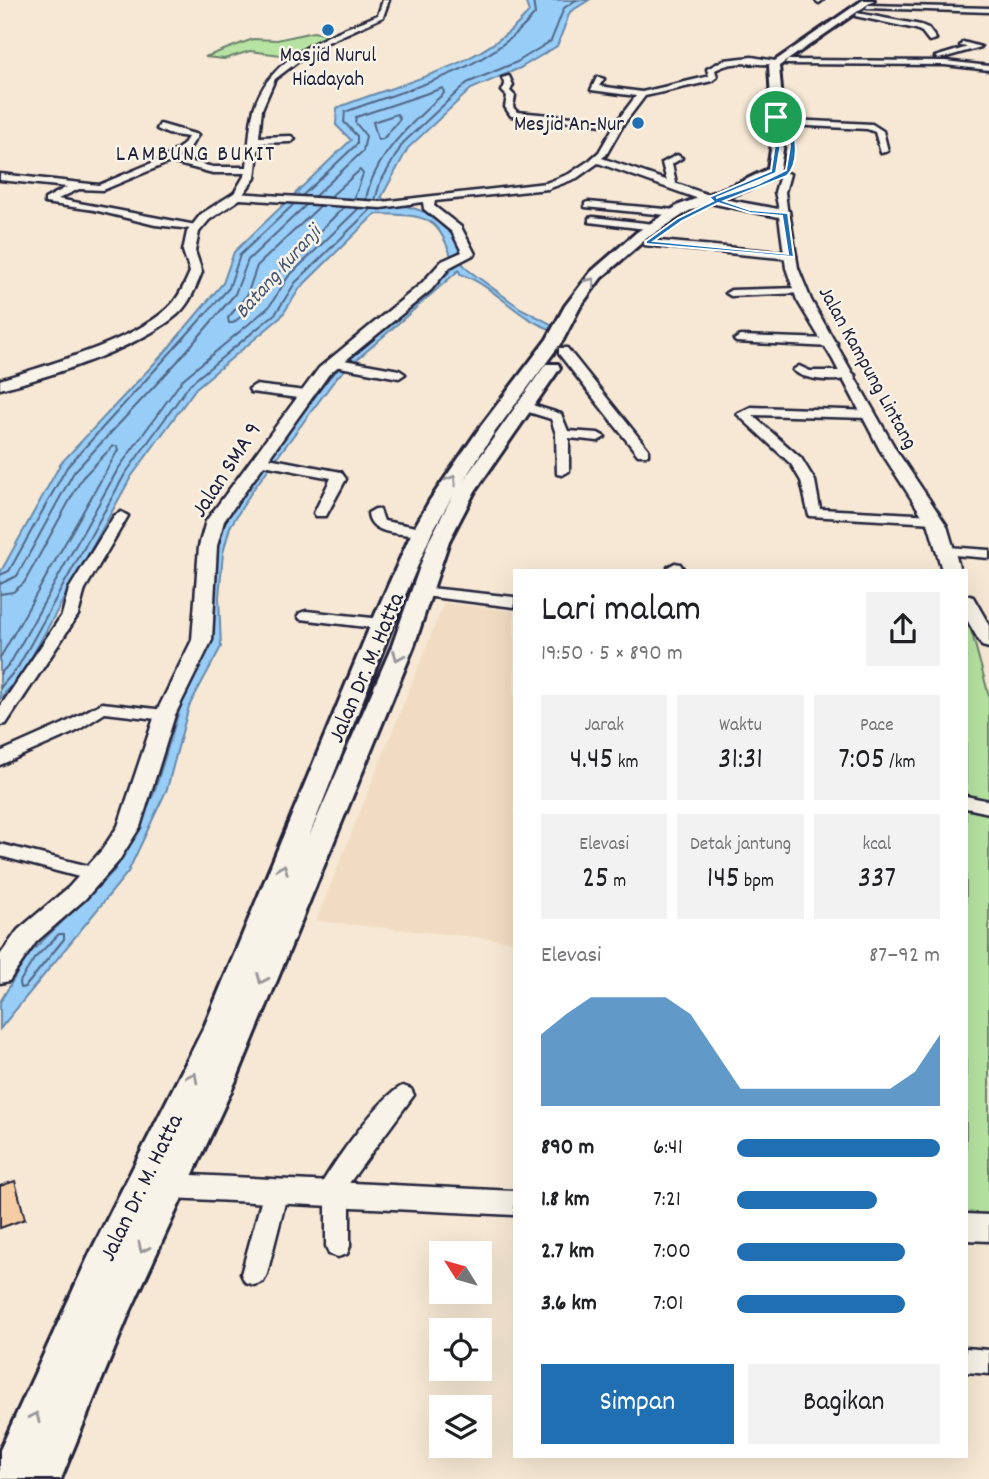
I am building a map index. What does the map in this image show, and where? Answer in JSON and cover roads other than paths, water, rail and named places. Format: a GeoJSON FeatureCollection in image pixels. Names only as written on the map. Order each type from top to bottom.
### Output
{"type":"FeatureCollection","features":[{"type":"Feature","properties":{"kind":"main road"},"geometry":{"type":"LineString","coordinates":[[793,146],[785,116],[784,68],[780,64],[862,10]]}},
{"type":"Feature","properties":{"kind":"main road"},"geometry":{"type":"LineString","coordinates":[[783,170],[779,137],[785,116]]}},
{"type":"Feature","properties":{"kind":"main road","name":"Jalan Dr. M. Hatta"},"geometry":{"type":"LineString","coordinates":[[594,301],[607,283],[648,243],[680,219],[715,200],[783,170]]}},
{"type":"Feature","properties":{"kind":"main road","name":"Jalan Dr. M. Hatta"},"geometry":{"type":"LineString","coordinates":[[7,1479],[103,1262],[219,1025],[266,944],[403,646],[421,592],[427,538],[526,407],[555,353],[573,306],[596,275],[654,227],[676,213],[715,200]]}},
{"type":"Feature","properties":{"kind":"main road","name":"Jalan Dr. M. Hatta"},"geometry":{"type":"LineString","coordinates":[[41,1479],[110,1315],[221,1078],[266,944],[382,624],[457,473],[582,320]]}},
{"type":"Feature","properties":{"kind":"street"},"geometry":{"type":"LineString","coordinates":[[0,385],[38,374],[100,348],[154,324],[173,311],[187,293],[196,272],[189,252],[195,228],[222,203],[238,195],[250,178],[257,109],[271,78],[314,45],[381,16],[386,0]]}},
{"type":"Feature","properties":{"kind":"street"},"geometry":{"type":"LineString","coordinates":[[862,10],[989,10]]}},
{"type":"Feature","properties":{"kind":"street"},"geometry":{"type":"LineString","coordinates":[[862,10],[918,27],[925,30],[932,39]]}},
{"type":"Feature","properties":{"kind":"street"},"geometry":{"type":"LineString","coordinates":[[939,63],[937,60],[940,57],[977,47],[963,44]]}},
{"type":"Feature","properties":{"kind":"street"},"geometry":{"type":"LineString","coordinates":[[942,49],[959,53]]}},
{"type":"Feature","properties":{"kind":"street"},"geometry":{"type":"LineString","coordinates":[[600,79],[594,88],[642,93],[709,79],[713,77],[711,69],[723,63],[751,58],[780,64]]}},
{"type":"Feature","properties":{"kind":"street"},"geometry":{"type":"LineString","coordinates":[[755,68],[780,64],[939,63],[989,68]]}},
{"type":"Feature","properties":{"kind":"street"},"geometry":{"type":"LineString","coordinates":[[933,72],[956,64]]}},
{"type":"Feature","properties":{"kind":"street"},"geometry":{"type":"LineString","coordinates":[[506,78],[509,85],[506,91],[512,96],[509,107],[514,114],[619,124]]}},
{"type":"Feature","properties":{"kind":"street"},"geometry":{"type":"LineString","coordinates":[[238,195],[378,205],[548,186],[565,180],[603,153],[619,124],[642,93]]}},
{"type":"Feature","properties":{"kind":"street"},"geometry":{"type":"LineString","coordinates":[[785,116],[869,126],[879,131],[884,151]]}},
{"type":"Feature","properties":{"kind":"street"},"geometry":{"type":"LineString","coordinates":[[0,177],[100,188],[169,159],[186,146],[194,135],[171,132],[160,127]]}},
{"type":"Feature","properties":{"kind":"street"},"geometry":{"type":"LineString","coordinates":[[254,140],[291,139]]}},
{"type":"Feature","properties":{"kind":"street"},"geometry":{"type":"LineString","coordinates":[[671,183],[667,163],[677,158]]}},
{"type":"Feature","properties":{"kind":"street"},"geometry":{"type":"LineString","coordinates":[[169,159],[213,170],[250,170]]}},
{"type":"Feature","properties":{"kind":"street"},"geometry":{"type":"LineString","coordinates":[[596,159],[750,211],[785,214]]}},
{"type":"Feature","properties":{"kind":"street","name":"Jalan Kampung Lintang"},"geometry":{"type":"LineString","coordinates":[[783,170],[780,192],[792,268],[800,291],[849,374],[899,468],[934,519],[947,551],[951,569]]}},
{"type":"Feature","properties":{"kind":"street"},"geometry":{"type":"LineString","coordinates":[[79,185],[48,201],[94,207],[155,222],[195,228]]}},
{"type":"Feature","properties":{"kind":"street","name":"Jalan SMA 9"},"geometry":{"type":"LineString","coordinates":[[0,974],[27,936],[77,893],[110,856],[130,827],[165,715],[202,640],[211,533],[215,521],[266,460],[306,395],[345,363],[455,260],[469,254],[457,230],[428,207],[430,198]]}},
{"type":"Feature","properties":{"kind":"street"},"geometry":{"type":"LineString","coordinates":[[588,205],[676,213]]}},
{"type":"Feature","properties":{"kind":"street"},"geometry":{"type":"LineString","coordinates":[[593,220],[654,227]]}},
{"type":"Feature","properties":{"kind":"street"},"geometry":{"type":"LineString","coordinates":[[648,243],[791,256]]}},
{"type":"Feature","properties":{"kind":"street"},"geometry":{"type":"LineString","coordinates":[[731,293],[800,291]]}},
{"type":"Feature","properties":{"kind":"street"},"geometry":{"type":"LineString","coordinates":[[740,340],[831,343]]}},
{"type":"Feature","properties":{"kind":"street"},"geometry":{"type":"LineString","coordinates":[[555,353],[643,452]]}},
{"type":"Feature","properties":{"kind":"street"},"geometry":{"type":"LineString","coordinates":[[345,363],[399,374]]}},
{"type":"Feature","properties":{"kind":"street"},"geometry":{"type":"LineString","coordinates":[[799,370],[811,375],[849,374]]}},
{"type":"Feature","properties":{"kind":"street"},"geometry":{"type":"LineString","coordinates":[[255,389],[306,395]]}},
{"type":"Feature","properties":{"kind":"street"},"geometry":{"type":"LineString","coordinates":[[526,407],[554,415],[563,434],[562,471]]}},
{"type":"Feature","properties":{"kind":"street"},"geometry":{"type":"LineString","coordinates":[[869,414],[751,411],[743,414],[784,447],[799,466],[810,484],[814,513],[934,519]]}},
{"type":"Feature","properties":{"kind":"street"},"geometry":{"type":"LineString","coordinates":[[563,434],[598,437]]}},
{"type":"Feature","properties":{"kind":"street"},"geometry":{"type":"LineString","coordinates":[[266,460],[322,470],[338,477],[321,513]]}},
{"type":"Feature","properties":{"kind":"street"},"geometry":{"type":"LineString","coordinates":[[375,513],[376,522],[380,525],[427,538]]}},
{"type":"Feature","properties":{"kind":"street"},"geometry":{"type":"LineString","coordinates":[[0,720],[70,615],[77,589],[121,516]]}},
{"type":"Feature","properties":{"kind":"street"},"geometry":{"type":"LineString","coordinates":[[947,551],[989,554]]}},
{"type":"Feature","properties":{"kind":"street"},"geometry":{"type":"LineString","coordinates":[[421,592],[513,602]]}},
{"type":"Feature","properties":{"kind":"street"},"geometry":{"type":"LineString","coordinates":[[968,605],[989,642]]}},
{"type":"Feature","properties":{"kind":"street"},"geometry":{"type":"LineString","coordinates":[[306,616],[382,624]]}},
{"type":"Feature","properties":{"kind":"street"},"geometry":{"type":"LineString","coordinates":[[0,759],[46,739],[102,708],[165,715]]}},
{"type":"Feature","properties":{"kind":"street"},"geometry":{"type":"LineString","coordinates":[[968,802],[989,807]]}},
{"type":"Feature","properties":{"kind":"street"},"geometry":{"type":"LineString","coordinates":[[0,850],[94,874]]}},
{"type":"Feature","properties":{"kind":"street"},"geometry":{"type":"LineString","coordinates":[[338,1246],[334,1192],[387,1111],[403,1095]]}},
{"type":"Feature","properties":{"kind":"street"},"geometry":{"type":"LineString","coordinates":[[170,1186],[513,1203]]}},
{"type":"Feature","properties":{"kind":"street"},"geometry":{"type":"LineString","coordinates":[[254,1274],[276,1191]]}},
{"type":"Feature","properties":{"kind":"street"},"geometry":{"type":"LineString","coordinates":[[968,1227],[989,1228]]}},
{"type":"Feature","properties":{"kind":"street"},"geometry":{"type":"LineString","coordinates":[[968,1360],[989,1362]]}},
{"type":"Feature","properties":{"kind":"water","name":"Batang Kuranji"},"geometry":{"type":"Polygon","coordinates":[[[525,0],[589,0],[570,12],[557,46],[520,68],[471,89],[408,148],[381,198],[425,212],[443,222],[457,241],[462,263],[468,270],[520,308],[551,324],[550,329],[526,317],[483,286],[460,274],[459,270],[337,377],[252,491],[230,527],[223,553],[219,597],[221,647],[189,706],[167,789],[128,872],[0,1029],[0,1002],[28,955],[115,870],[154,793],[181,705],[207,649],[210,576],[222,519],[283,435],[330,377],[455,267],[449,249],[436,227],[419,217],[375,214],[300,288],[281,317],[196,388],[131,477],[24,671],[0,699],[0,573],[61,463],[165,352],[223,283],[234,252],[351,140],[336,125],[337,108],[439,71],[488,47],[510,31],[529,12],[525,0]]]}},
{"type":"Feature","properties":{"kind":"place","name":"Masjid Nurul Hiadayah"},"geometry":{"type":"Point","coordinates":[328,30]}},
{"type":"Feature","properties":{"kind":"place","name":"Mesjid An-Nur"},"geometry":{"type":"Point","coordinates":[638,123]}},
{"type":"Feature","properties":{"kind":"district","name":"LAMBUNG BUKIT"},"geometry":{"type":"Point","coordinates":[196,152]}}]}
